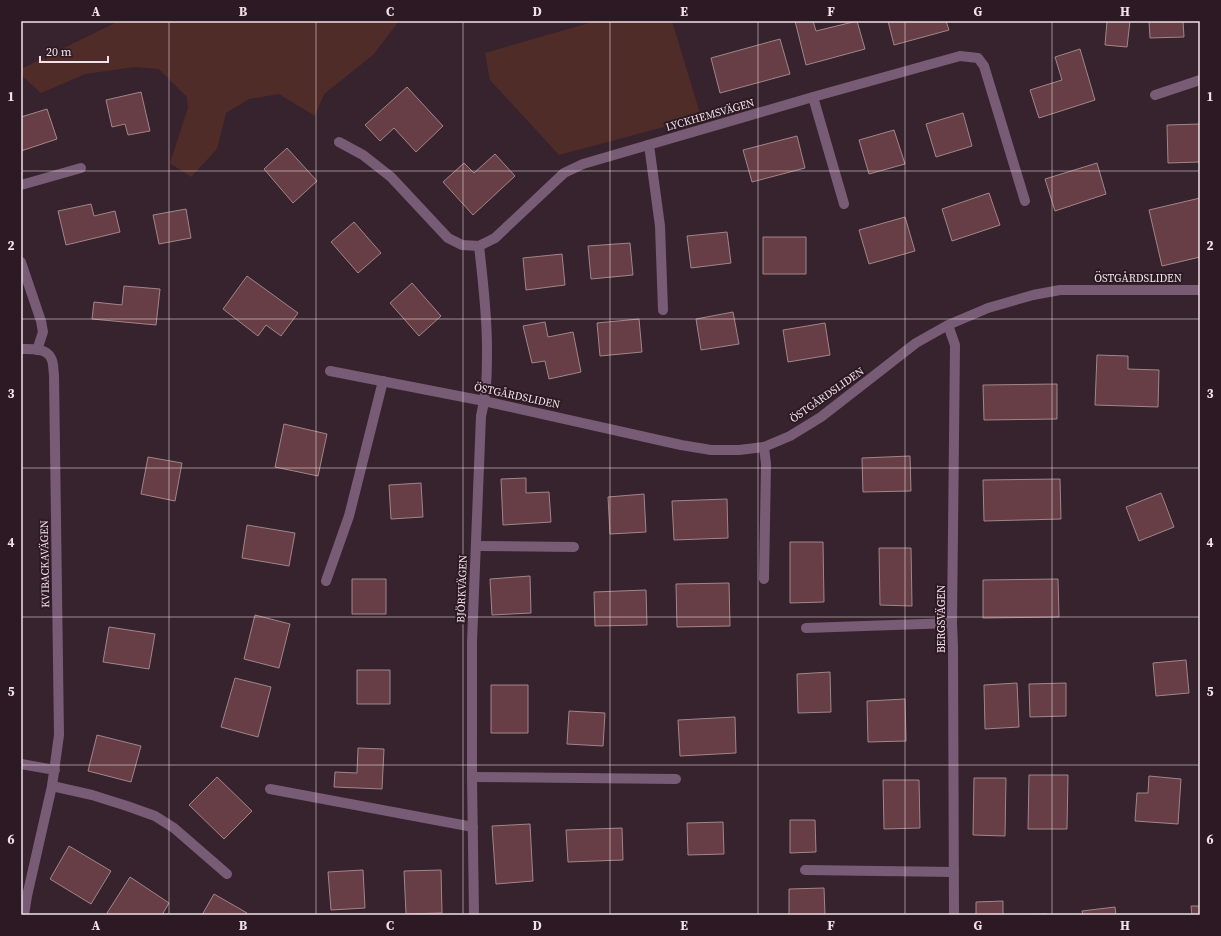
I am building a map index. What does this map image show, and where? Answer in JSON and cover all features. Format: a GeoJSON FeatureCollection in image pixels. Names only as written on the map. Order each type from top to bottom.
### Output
{"type":"FeatureCollection","features":[{"type":"Feature","properties":{"kind":"street","name":"LYCKHEMSVÄGEN"},"geometry":{"type":"LineString","coordinates":[[479,246],[495,238],[564,173],[583,164],[960,56],[978,58],[984,66],[1025,201]]}},
{"type":"Feature","properties":{"kind":"street"},"geometry":{"type":"LineString","coordinates":[[1155,95],[1200,80]]}},
{"type":"Feature","properties":{"kind":"street"},"geometry":{"type":"LineString","coordinates":[[813,97],[844,204]]}},
{"type":"Feature","properties":{"kind":"street"},"geometry":{"type":"LineString","coordinates":[[339,142],[363,155],[392,177],[448,238],[462,245],[479,246],[487,316],[487,381],[484,401]]}},
{"type":"Feature","properties":{"kind":"street"},"geometry":{"type":"LineString","coordinates":[[649,145],[660,226],[663,310]]}},
{"type":"Feature","properties":{"kind":"street"},"geometry":{"type":"LineString","coordinates":[[21,185],[81,168]]}},
{"type":"Feature","properties":{"kind":"street"},"geometry":{"type":"LineString","coordinates":[[21,262],[44,332],[37,350],[21,349]]}},
{"type":"Feature","properties":{"kind":"street","name":"ÖSTGÅRDSLIDEN"},"geometry":{"type":"LineString","coordinates":[[330,371],[484,401],[681,445],[711,450],[739,450],[764,447],[790,436],[821,417],[916,343],[948,325],[988,308],[1033,295],[1060,290],[1200,290]]}},
{"type":"Feature","properties":{"kind":"street","name":"BERGSVÄGEN"},"geometry":{"type":"LineString","coordinates":[[948,325],[955,345],[952,623],[954,915]]}},
{"type":"Feature","properties":{"kind":"street","name":"KVIBACKAVÄGEN"},"geometry":{"type":"LineString","coordinates":[[24,915],[52,786],[59,735],[54,375],[52,359],[48,354],[37,350]]}},
{"type":"Feature","properties":{"kind":"street"},"geometry":{"type":"LineString","coordinates":[[326,581],[349,516],[383,381]]}},
{"type":"Feature","properties":{"kind":"street","name":"BJÖRKVÄGEN"},"geometry":{"type":"LineString","coordinates":[[474,915],[472,642],[481,416],[484,401]]}},
{"type":"Feature","properties":{"kind":"street"},"geometry":{"type":"LineString","coordinates":[[764,447],[766,464],[764,579]]}},
{"type":"Feature","properties":{"kind":"street"},"geometry":{"type":"LineString","coordinates":[[476,546],[574,547]]}},
{"type":"Feature","properties":{"kind":"street"},"geometry":{"type":"LineString","coordinates":[[806,628],[952,623]]}},
{"type":"Feature","properties":{"kind":"street"},"geometry":{"type":"LineString","coordinates":[[21,764],[55,770]]}},
{"type":"Feature","properties":{"kind":"street"},"geometry":{"type":"LineString","coordinates":[[472,777],[676,779]]}},
{"type":"Feature","properties":{"kind":"street"},"geometry":{"type":"LineString","coordinates":[[52,786],[92,795],[155,816],[174,828],[227,874]]}},
{"type":"Feature","properties":{"kind":"street"},"geometry":{"type":"LineString","coordinates":[[270,789],[473,827]]}},
{"type":"Feature","properties":{"kind":"street"},"geometry":{"type":"LineString","coordinates":[[805,870],[954,872]]}},
{"type":"Feature","properties":{"kind":"shaded area"},"geometry":{"type":"Polygon","coordinates":[[[119,21],[399,21],[373,55],[324,94],[315,116],[279,94],[249,99],[226,113],[217,149],[191,177],[170,163],[188,108],[187,97],[159,69],[134,67],[85,74],[41,93],[21,75],[21,69],[119,21]]]}},
{"type":"Feature","properties":{"kind":"shaded area"},"geometry":{"type":"Polygon","coordinates":[[[596,21],[672,21],[701,117],[559,155],[490,80],[485,53],[596,21]]]}},
{"type":"Feature","properties":{"kind":"building"},"geometry":{"type":"Polygon","coordinates":[[[795,21],[813,21],[816,31],[857,21],[865,49],[806,65],[795,21]]]}},
{"type":"Feature","properties":{"kind":"building"},"geometry":{"type":"Polygon","coordinates":[[[888,21],[946,21],[949,30],[894,45],[888,21]]]}},
{"type":"Feature","properties":{"kind":"building"},"geometry":{"type":"Polygon","coordinates":[[[1107,21],[1130,21],[1127,47],[1105,45],[1107,21]]]}},
{"type":"Feature","properties":{"kind":"building"},"geometry":{"type":"Polygon","coordinates":[[[1149,21],[1183,21],[1184,37],[1150,38],[1149,21]]]}},
{"type":"Feature","properties":{"kind":"building"},"geometry":{"type":"Polygon","coordinates":[[[780,39],[790,74],[720,93],[711,58],[780,39]]]}},
{"type":"Feature","properties":{"kind":"building"},"geometry":{"type":"Polygon","coordinates":[[[1080,49],[1095,100],[1039,118],[1030,90],[1062,80],[1055,57],[1080,49]]]}},
{"type":"Feature","properties":{"kind":"building"},"geometry":{"type":"Polygon","coordinates":[[[407,87],[443,126],[416,152],[394,128],[380,141],[365,125],[407,87]]]}},
{"type":"Feature","properties":{"kind":"building"},"geometry":{"type":"Polygon","coordinates":[[[141,92],[150,131],[128,135],[125,124],[112,127],[106,100],[141,92]]]}},
{"type":"Feature","properties":{"kind":"building"},"geometry":{"type":"Polygon","coordinates":[[[47,109],[57,139],[21,151],[21,117],[47,109]]]}},
{"type":"Feature","properties":{"kind":"building"},"geometry":{"type":"Polygon","coordinates":[[[963,113],[972,146],[936,157],[926,124],[963,113]]]}},
{"type":"Feature","properties":{"kind":"building"},"geometry":{"type":"Polygon","coordinates":[[[1200,124],[1200,162],[1168,163],[1167,125],[1200,124]]]}},
{"type":"Feature","properties":{"kind":"building"},"geometry":{"type":"Polygon","coordinates":[[[894,130],[905,164],[869,174],[859,140],[894,130]]]}},
{"type":"Feature","properties":{"kind":"building"},"geometry":{"type":"Polygon","coordinates":[[[797,136],[805,168],[752,182],[743,150],[797,136]]]}},
{"type":"Feature","properties":{"kind":"building"},"geometry":{"type":"Polygon","coordinates":[[[287,148],[317,181],[293,203],[264,169],[287,148]]]}},
{"type":"Feature","properties":{"kind":"building"},"geometry":{"type":"Polygon","coordinates":[[[495,154],[515,176],[473,215],[443,182],[464,163],[474,173],[495,154]]]}},
{"type":"Feature","properties":{"kind":"building"},"geometry":{"type":"Polygon","coordinates":[[[1097,163],[1106,194],[1055,211],[1045,179],[1097,163]]]}},
{"type":"Feature","properties":{"kind":"building"},"geometry":{"type":"Polygon","coordinates":[[[989,193],[1000,225],[952,241],[942,209],[989,193]]]}},
{"type":"Feature","properties":{"kind":"building"},"geometry":{"type":"Polygon","coordinates":[[[1200,198],[1200,257],[1162,266],[1149,210],[1200,198]]]}},
{"type":"Feature","properties":{"kind":"building"},"geometry":{"type":"Polygon","coordinates":[[[91,204],[94,216],[115,211],[120,232],[66,245],[58,211],[91,204]]]}},
{"type":"Feature","properties":{"kind":"building"},"geometry":{"type":"Polygon","coordinates":[[[186,209],[191,238],[159,244],[153,215],[186,209]]]}},
{"type":"Feature","properties":{"kind":"building"},"geometry":{"type":"Polygon","coordinates":[[[905,217],[915,251],[869,264],[859,230],[905,217]]]}},
{"type":"Feature","properties":{"kind":"building"},"geometry":{"type":"Polygon","coordinates":[[[354,222],[381,253],[358,273],[331,242],[354,222]]]}},
{"type":"Feature","properties":{"kind":"building"},"geometry":{"type":"Polygon","coordinates":[[[727,232],[731,263],[691,268],[687,236],[727,232]]]}},
{"type":"Feature","properties":{"kind":"building"},"geometry":{"type":"Polygon","coordinates":[[[763,237],[806,237],[806,274],[763,274],[763,237]]]}},
{"type":"Feature","properties":{"kind":"building"},"geometry":{"type":"Polygon","coordinates":[[[630,243],[633,275],[591,279],[588,246],[630,243]]]}},
{"type":"Feature","properties":{"kind":"building"},"geometry":{"type":"Polygon","coordinates":[[[562,254],[565,285],[526,290],[523,258],[562,254]]]}},
{"type":"Feature","properties":{"kind":"building"},"geometry":{"type":"Polygon","coordinates":[[[247,276],[298,313],[281,336],[266,325],[258,336],[223,309],[247,276]]]}},
{"type":"Feature","properties":{"kind":"building"},"geometry":{"type":"Polygon","coordinates":[[[412,283],[441,316],[419,336],[390,303],[412,283]]]}},
{"type":"Feature","properties":{"kind":"building"},"geometry":{"type":"Polygon","coordinates":[[[124,286],[160,289],[156,325],[92,319],[94,302],[122,305],[124,286]]]}},
{"type":"Feature","properties":{"kind":"building"},"geometry":{"type":"Polygon","coordinates":[[[733,312],[739,344],[701,350],[696,319],[733,312]]]}},
{"type":"Feature","properties":{"kind":"building"},"geometry":{"type":"Polygon","coordinates":[[[639,319],[642,352],[600,356],[597,323],[639,319]]]}},
{"type":"Feature","properties":{"kind":"building"},"geometry":{"type":"Polygon","coordinates":[[[545,322],[548,337],[573,332],[581,372],[549,379],[545,361],[532,363],[523,326],[545,322]]]}},
{"type":"Feature","properties":{"kind":"building"},"geometry":{"type":"Polygon","coordinates":[[[825,323],[830,355],[788,362],[783,330],[825,323]]]}},
{"type":"Feature","properties":{"kind":"building"},"geometry":{"type":"Polygon","coordinates":[[[1097,355],[1128,356],[1128,369],[1159,370],[1158,407],[1095,405],[1097,355]]]}},
{"type":"Feature","properties":{"kind":"building"},"geometry":{"type":"Polygon","coordinates":[[[1057,384],[1057,419],[984,420],[983,385],[1057,384]]]}},
{"type":"Feature","properties":{"kind":"building"},"geometry":{"type":"Polygon","coordinates":[[[284,424],[327,434],[318,476],[275,467],[284,424]]]}},
{"type":"Feature","properties":{"kind":"building"},"geometry":{"type":"Polygon","coordinates":[[[910,456],[911,491],[863,492],[862,458],[910,456]]]}},
{"type":"Feature","properties":{"kind":"building"},"geometry":{"type":"Polygon","coordinates":[[[148,457],[182,463],[175,501],[141,494],[148,457]]]}},
{"type":"Feature","properties":{"kind":"building"},"geometry":{"type":"Polygon","coordinates":[[[526,478],[526,493],[549,492],[551,522],[503,525],[501,479],[526,478]]]}},
{"type":"Feature","properties":{"kind":"building"},"geometry":{"type":"Polygon","coordinates":[[[1060,479],[1061,519],[984,521],[983,480],[1060,479]]]}},
{"type":"Feature","properties":{"kind":"building"},"geometry":{"type":"Polygon","coordinates":[[[421,483],[423,517],[391,519],[389,485],[421,483]]]}},
{"type":"Feature","properties":{"kind":"building"},"geometry":{"type":"Polygon","coordinates":[[[1161,493],[1174,527],[1139,541],[1126,507],[1161,493]]]}},
{"type":"Feature","properties":{"kind":"building"},"geometry":{"type":"Polygon","coordinates":[[[644,494],[646,532],[610,534],[608,497],[644,494]]]}},
{"type":"Feature","properties":{"kind":"building"},"geometry":{"type":"Polygon","coordinates":[[[727,499],[728,538],[674,540],[672,501],[727,499]]]}},
{"type":"Feature","properties":{"kind":"building"},"geometry":{"type":"Polygon","coordinates":[[[247,525],[295,533],[289,566],[242,558],[247,525]]]}},
{"type":"Feature","properties":{"kind":"building"},"geometry":{"type":"Polygon","coordinates":[[[790,542],[823,542],[824,602],[790,603],[790,542]]]}},
{"type":"Feature","properties":{"kind":"building"},"geometry":{"type":"Polygon","coordinates":[[[879,548],[911,548],[912,606],[880,605],[879,548]]]}},
{"type":"Feature","properties":{"kind":"building"},"geometry":{"type":"Polygon","coordinates":[[[530,576],[531,613],[492,615],[490,579],[530,576]]]}},
{"type":"Feature","properties":{"kind":"building"},"geometry":{"type":"Polygon","coordinates":[[[352,579],[386,579],[386,614],[352,614],[352,579]]]}},
{"type":"Feature","properties":{"kind":"building"},"geometry":{"type":"Polygon","coordinates":[[[1058,579],[1059,617],[983,618],[983,580],[1058,579]]]}},
{"type":"Feature","properties":{"kind":"building"},"geometry":{"type":"Polygon","coordinates":[[[729,583],[730,626],[677,627],[676,584],[729,583]]]}},
{"type":"Feature","properties":{"kind":"building"},"geometry":{"type":"Polygon","coordinates":[[[646,590],[647,625],[595,626],[594,592],[646,590]]]}},
{"type":"Feature","properties":{"kind":"building"},"geometry":{"type":"Polygon","coordinates":[[[255,615],[290,624],[279,668],[244,659],[255,615]]]}},
{"type":"Feature","properties":{"kind":"building"},"geometry":{"type":"Polygon","coordinates":[[[109,627],[155,634],[149,669],[103,662],[109,627]]]}},
{"type":"Feature","properties":{"kind":"building"},"geometry":{"type":"Polygon","coordinates":[[[1186,660],[1189,693],[1156,696],[1153,663],[1186,660]]]}},
{"type":"Feature","properties":{"kind":"building"},"geometry":{"type":"Polygon","coordinates":[[[357,670],[390,670],[390,704],[357,704],[357,670]]]}},
{"type":"Feature","properties":{"kind":"building"},"geometry":{"type":"Polygon","coordinates":[[[830,672],[831,712],[798,713],[797,674],[830,672]]]}},
{"type":"Feature","properties":{"kind":"building"},"geometry":{"type":"Polygon","coordinates":[[[235,678],[271,687],[258,737],[221,727],[235,678]]]}},
{"type":"Feature","properties":{"kind":"building"},"geometry":{"type":"Polygon","coordinates":[[[1017,683],[1019,727],[985,729],[984,685],[1017,683]]]}},
{"type":"Feature","properties":{"kind":"building"},"geometry":{"type":"Polygon","coordinates":[[[1066,683],[1066,716],[1030,717],[1029,684],[1066,683]]]}},
{"type":"Feature","properties":{"kind":"building"},"geometry":{"type":"Polygon","coordinates":[[[491,685],[528,685],[528,733],[491,733],[491,685]]]}},
{"type":"Feature","properties":{"kind":"building"},"geometry":{"type":"Polygon","coordinates":[[[905,699],[906,741],[868,742],[867,701],[905,699]]]}},
{"type":"Feature","properties":{"kind":"building"},"geometry":{"type":"Polygon","coordinates":[[[569,711],[605,713],[603,746],[567,744],[569,711]]]}},
{"type":"Feature","properties":{"kind":"building"},"geometry":{"type":"Polygon","coordinates":[[[735,717],[736,753],[680,756],[678,720],[735,717]]]}},
{"type":"Feature","properties":{"kind":"building"},"geometry":{"type":"Polygon","coordinates":[[[97,735],[141,746],[131,782],[88,771],[97,735]]]}},
{"type":"Feature","properties":{"kind":"building"},"geometry":{"type":"Polygon","coordinates":[[[358,748],[384,749],[382,789],[334,787],[335,772],[357,773],[358,748]]]}},
{"type":"Feature","properties":{"kind":"building"},"geometry":{"type":"Polygon","coordinates":[[[1029,775],[1068,775],[1067,829],[1028,829],[1029,775]]]}},
{"type":"Feature","properties":{"kind":"building"},"geometry":{"type":"Polygon","coordinates":[[[1149,776],[1181,779],[1178,824],[1135,821],[1137,793],[1148,793],[1149,776]]]}},
{"type":"Feature","properties":{"kind":"building"},"geometry":{"type":"Polygon","coordinates":[[[217,777],[252,811],[224,839],[189,805],[217,777]]]}},
{"type":"Feature","properties":{"kind":"building"},"geometry":{"type":"Polygon","coordinates":[[[974,778],[1006,778],[1005,836],[973,835],[974,778]]]}},
{"type":"Feature","properties":{"kind":"building"},"geometry":{"type":"Polygon","coordinates":[[[883,780],[919,780],[920,828],[884,829],[883,780]]]}},
{"type":"Feature","properties":{"kind":"building"},"geometry":{"type":"Polygon","coordinates":[[[790,820],[815,820],[816,852],[790,853],[790,820]]]}},
{"type":"Feature","properties":{"kind":"building"},"geometry":{"type":"Polygon","coordinates":[[[723,822],[724,854],[688,855],[687,823],[723,822]]]}},
{"type":"Feature","properties":{"kind":"building"},"geometry":{"type":"Polygon","coordinates":[[[530,824],[533,881],[496,884],[492,826],[530,824]]]}},
{"type":"Feature","properties":{"kind":"building"},"geometry":{"type":"Polygon","coordinates":[[[622,828],[623,860],[568,862],[566,830],[622,828]]]}},
{"type":"Feature","properties":{"kind":"building"},"geometry":{"type":"Polygon","coordinates":[[[69,846],[111,871],[91,904],[50,879],[69,846]]]}},
{"type":"Feature","properties":{"kind":"building"},"geometry":{"type":"Polygon","coordinates":[[[363,870],[365,908],[331,910],[328,872],[363,870]]]}},
{"type":"Feature","properties":{"kind":"building"},"geometry":{"type":"Polygon","coordinates":[[[441,870],[442,913],[406,914],[404,871],[441,870]]]}},
{"type":"Feature","properties":{"kind":"building"},"geometry":{"type":"Polygon","coordinates":[[[130,877],[169,903],[162,915],[109,915],[107,913],[130,877]]]}},
{"type":"Feature","properties":{"kind":"building"},"geometry":{"type":"Polygon","coordinates":[[[824,888],[825,915],[789,915],[789,889],[824,888]]]}},
{"type":"Feature","properties":{"kind":"building"},"geometry":{"type":"Polygon","coordinates":[[[214,894],[247,913],[245,915],[202,915],[214,894]]]}},
{"type":"Feature","properties":{"kind":"building"},"geometry":{"type":"Polygon","coordinates":[[[1003,901],[1003,915],[976,915],[976,902],[1003,901]]]}},
{"type":"Feature","properties":{"kind":"building"},"geometry":{"type":"Polygon","coordinates":[[[1191,906],[1200,906],[1200,915],[1192,915],[1191,906]]]}},
{"type":"Feature","properties":{"kind":"building"},"geometry":{"type":"Polygon","coordinates":[[[1115,907],[1116,915],[1083,915],[1082,911],[1115,907]]]}},
{"type":"Feature","properties":{"kind":"building"},"geometry":{"type":"Polygon","coordinates":[[[1047,914],[1047,915],[1003,915],[1047,914]]]}}]}
